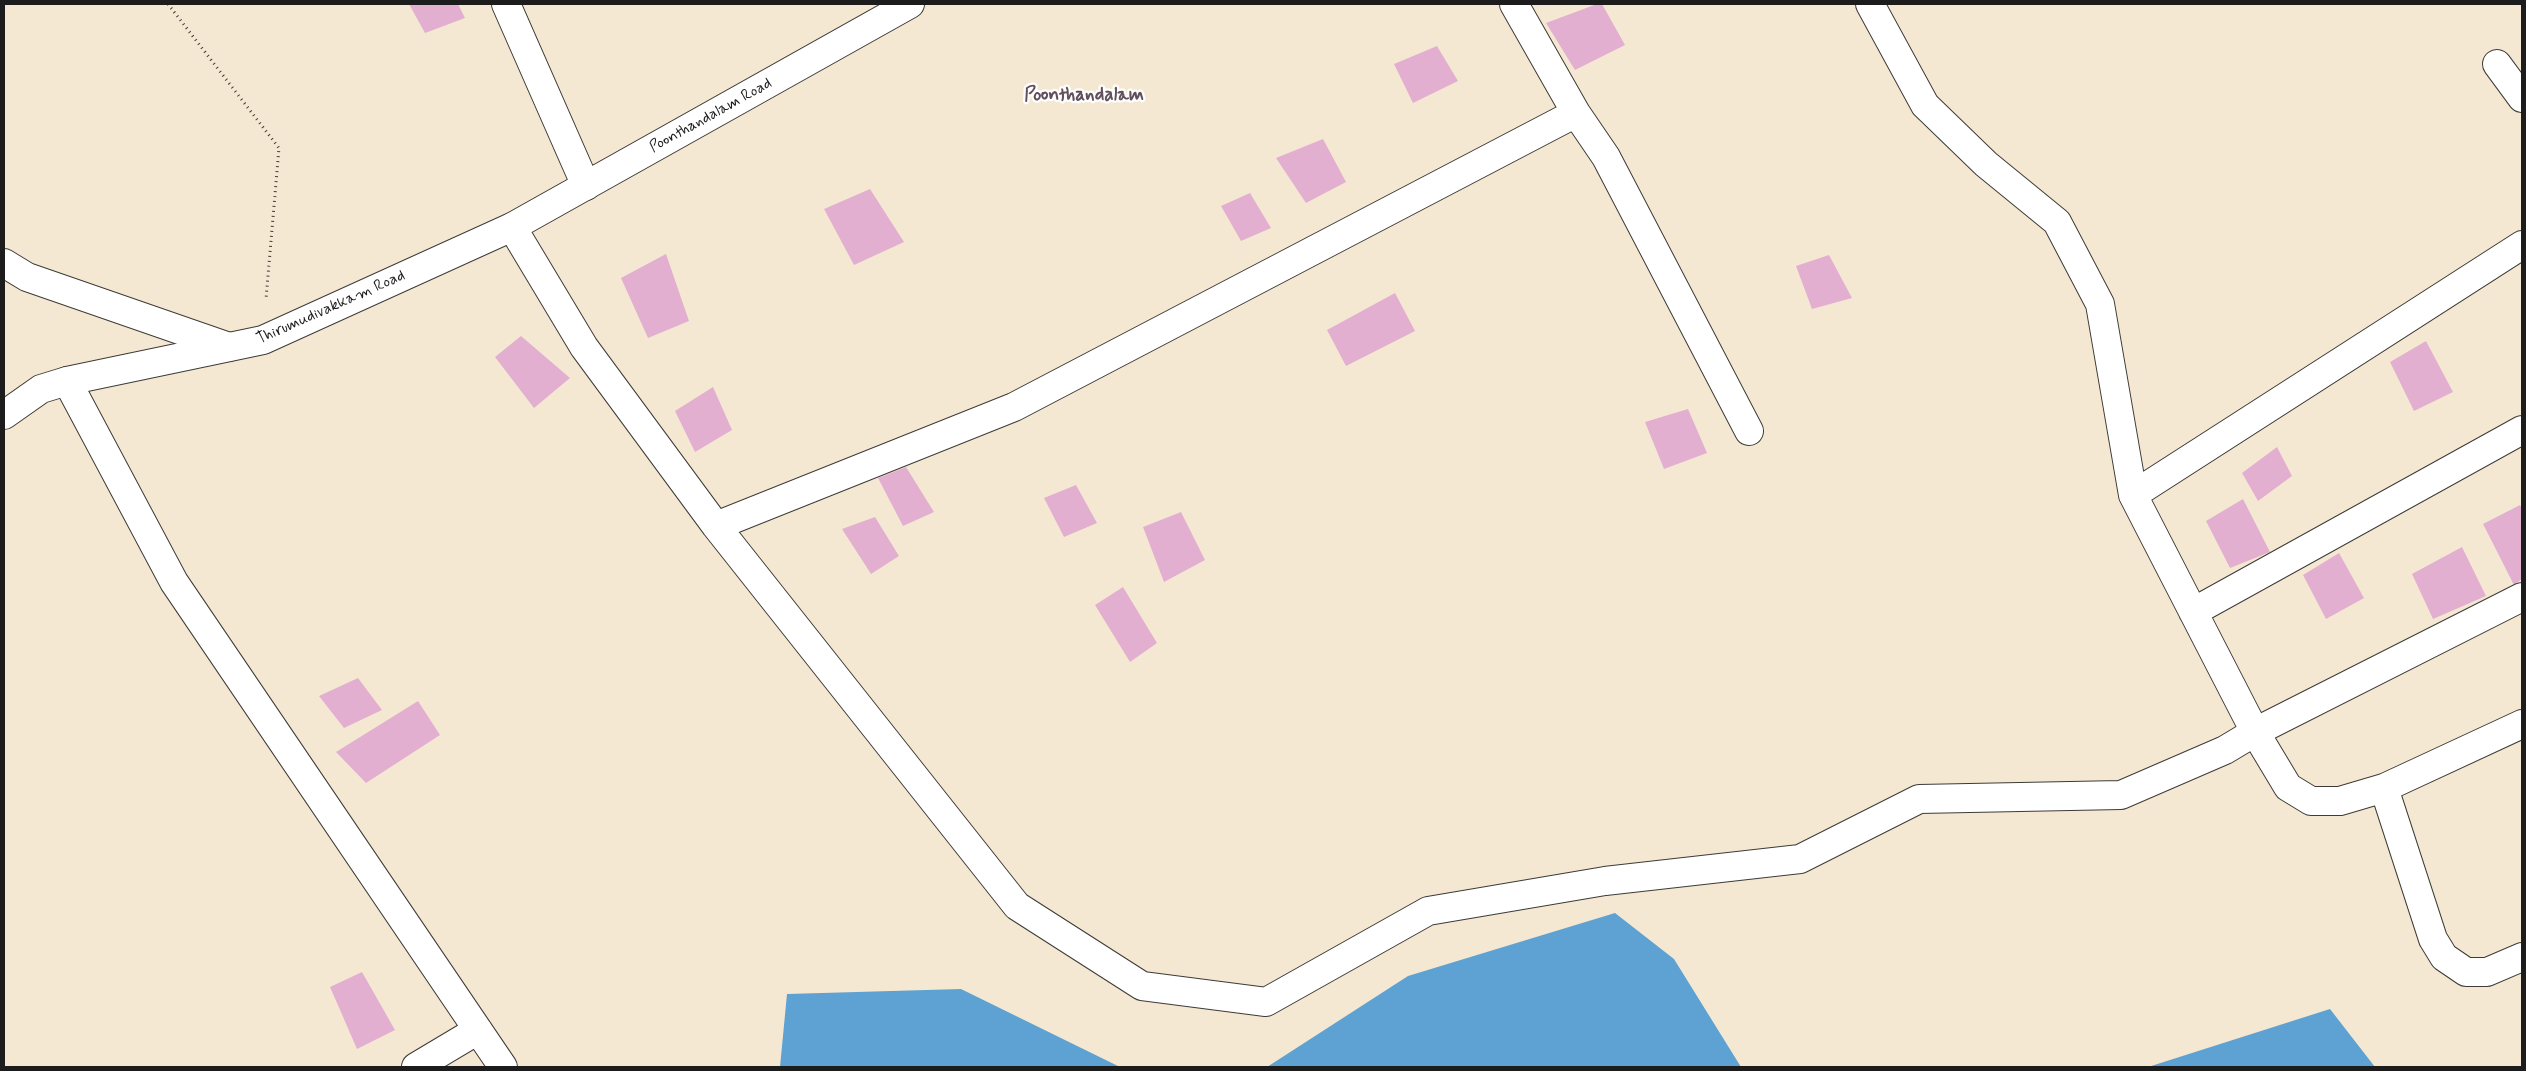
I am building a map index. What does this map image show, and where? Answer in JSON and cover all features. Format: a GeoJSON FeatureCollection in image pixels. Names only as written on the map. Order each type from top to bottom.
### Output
{"type":"FeatureCollection","features":[{"type":"Feature","properties":{"kind":"street"},"geometry":{"type":"LineString","coordinates":[[506,4],[586,186]]}},
{"type":"Feature","properties":{"kind":"street","name":"Poonthandalam Road"},"geometry":{"type":"LineString","coordinates":[[512,226],[910,4]]}},
{"type":"Feature","properties":{"kind":"street"},"geometry":{"type":"LineString","coordinates":[[1514,4],[1576,113],[1606,157],[1749,431]]}},
{"type":"Feature","properties":{"kind":"street"},"geometry":{"type":"LineString","coordinates":[[1870,4],[1925,105],[1986,164],[2057,222],[2100,304],[2133,495],[2255,732],[2288,787],[2311,801],[2340,801],[2384,788],[2522,724]]}},
{"type":"Feature","properties":{"kind":"street"},"geometry":{"type":"LineString","coordinates":[[2497,64],[2522,98]]}},
{"type":"Feature","properties":{"kind":"street"},"geometry":{"type":"LineString","coordinates":[[716,526],[1014,406],[1576,113]]}},
{"type":"Feature","properties":{"kind":"street","name":"Thirumudivakkam Road"},"geometry":{"type":"LineString","coordinates":[[4,415],[41,389],[66,380],[263,340],[512,226]]}},
{"type":"Feature","properties":{"kind":"street"},"geometry":{"type":"LineString","coordinates":[[512,226],[584,346],[716,526],[1017,906],[1142,986],[1266,1002],[1428,911],[1605,881],[1800,859],[1919,800],[2121,795],[2225,750],[2255,732],[2522,597]]}},
{"type":"Feature","properties":{"kind":"street"},"geometry":{"type":"LineString","coordinates":[[2133,495],[2522,245]]}},
{"type":"Feature","properties":{"kind":"street"},"geometry":{"type":"LineString","coordinates":[[4,263],[27,277],[229,348]]}},
{"type":"Feature","properties":{"kind":"street"},"geometry":{"type":"LineString","coordinates":[[66,380],[174,582],[503,1067]]}},
{"type":"Feature","properties":{"kind":"street"},"geometry":{"type":"LineString","coordinates":[[2193,612],[2522,430]]}},
{"type":"Feature","properties":{"kind":"street"},"geometry":{"type":"LineString","coordinates":[[2384,788],[2433,939],[2444,957],[2466,972],[2487,972],[2522,957]]}},
{"type":"Feature","properties":{"kind":"street"},"geometry":{"type":"LineString","coordinates":[[416,1067],[478,1030]]}},
{"type":"Feature","properties":{"kind":"path"},"geometry":{"type":"LineString","coordinates":[[168,4],[279,148],[263,340]]}},
{"type":"Feature","properties":{"kind":"water"},"geometry":{"type":"Polygon","coordinates":[[[1615,913],[1674,959],[1741,1067],[1267,1067],[1408,976],[1615,913]]]}},
{"type":"Feature","properties":{"kind":"water"},"geometry":{"type":"Polygon","coordinates":[[[961,989],[1120,1067],[780,1067],[787,994],[961,989]]]}},
{"type":"Feature","properties":{"kind":"water"},"geometry":{"type":"Polygon","coordinates":[[[2330,1009],[2375,1067],[2148,1067],[2330,1009]]]}},
{"type":"Feature","properties":{"kind":"building"},"geometry":{"type":"Polygon","coordinates":[[[409,4],[458,4],[465,18],[425,33],[409,4]]]}},
{"type":"Feature","properties":{"kind":"building"},"geometry":{"type":"Polygon","coordinates":[[[1597,4],[1602,4],[1625,45],[1575,70],[1546,23],[1597,4]]]}},
{"type":"Feature","properties":{"kind":"building"},"geometry":{"type":"Polygon","coordinates":[[[1437,46],[1458,81],[1413,103],[1394,64],[1437,46]]]}},
{"type":"Feature","properties":{"kind":"building"},"geometry":{"type":"Polygon","coordinates":[[[1323,139],[1346,182],[1306,203],[1276,158],[1323,139]]]}},
{"type":"Feature","properties":{"kind":"building"},"geometry":{"type":"Polygon","coordinates":[[[870,189],[904,242],[854,265],[824,209],[870,189]]]}},
{"type":"Feature","properties":{"kind":"building"},"geometry":{"type":"Polygon","coordinates":[[[1250,193],[1271,228],[1241,241],[1221,206],[1250,193]]]}},
{"type":"Feature","properties":{"kind":"building"},"geometry":{"type":"Polygon","coordinates":[[[666,254],[689,321],[648,338],[621,278],[666,254]]]}},
{"type":"Feature","properties":{"kind":"building"},"geometry":{"type":"Polygon","coordinates":[[[1829,255],[1852,298],[1812,309],[1796,266],[1829,255]]]}},
{"type":"Feature","properties":{"kind":"building"},"geometry":{"type":"Polygon","coordinates":[[[1395,293],[1415,331],[1346,366],[1327,330],[1395,293]]]}},
{"type":"Feature","properties":{"kind":"building"},"geometry":{"type":"Polygon","coordinates":[[[521,336],[570,378],[534,408],[495,357],[521,336]]]}},
{"type":"Feature","properties":{"kind":"building"},"geometry":{"type":"Polygon","coordinates":[[[2426,341],[2453,392],[2414,411],[2390,362],[2426,341]]]}},
{"type":"Feature","properties":{"kind":"building"},"geometry":{"type":"Polygon","coordinates":[[[713,387],[732,430],[695,452],[675,411],[713,387]]]}},
{"type":"Feature","properties":{"kind":"building"},"geometry":{"type":"Polygon","coordinates":[[[1688,409],[1707,453],[1664,469],[1645,422],[1688,409]]]}},
{"type":"Feature","properties":{"kind":"building"},"geometry":{"type":"Polygon","coordinates":[[[2277,447],[2292,476],[2258,501],[2242,473],[2277,447]]]}},
{"type":"Feature","properties":{"kind":"building"},"geometry":{"type":"Polygon","coordinates":[[[906,467],[934,512],[903,526],[878,478],[906,467]]]}},
{"type":"Feature","properties":{"kind":"building"},"geometry":{"type":"Polygon","coordinates":[[[1076,485],[1097,523],[1064,537],[1044,498],[1076,485]]]}},
{"type":"Feature","properties":{"kind":"building"},"geometry":{"type":"Polygon","coordinates":[[[2243,499],[2270,552],[2230,568],[2206,521],[2243,499]]]}},
{"type":"Feature","properties":{"kind":"building"},"geometry":{"type":"Polygon","coordinates":[[[2520,505],[2522,509],[2522,579],[2514,585],[2483,524],[2520,505]]]}},
{"type":"Feature","properties":{"kind":"building"},"geometry":{"type":"Polygon","coordinates":[[[1181,512],[1205,560],[1164,582],[1143,527],[1181,512]]]}},
{"type":"Feature","properties":{"kind":"building"},"geometry":{"type":"Polygon","coordinates":[[[875,517],[899,556],[871,574],[842,529],[875,517]]]}},
{"type":"Feature","properties":{"kind":"building"},"geometry":{"type":"Polygon","coordinates":[[[2462,547],[2486,596],[2433,619],[2412,574],[2462,547]]]}},
{"type":"Feature","properties":{"kind":"building"},"geometry":{"type":"Polygon","coordinates":[[[2339,553],[2364,598],[2326,619],[2303,575],[2339,553]]]}},
{"type":"Feature","properties":{"kind":"building"},"geometry":{"type":"Polygon","coordinates":[[[1123,587],[1157,643],[1130,662],[1095,605],[1123,587]]]}},
{"type":"Feature","properties":{"kind":"building"},"geometry":{"type":"Polygon","coordinates":[[[358,678],[382,710],[344,728],[319,696],[358,678]]]}},
{"type":"Feature","properties":{"kind":"building"},"geometry":{"type":"Polygon","coordinates":[[[418,701],[440,735],[366,783],[336,752],[418,701]]]}},
{"type":"Feature","properties":{"kind":"building"},"geometry":{"type":"Polygon","coordinates":[[[362,972],[395,1030],[357,1049],[330,987],[362,972]]]}},
{"type":"Feature","properties":{"kind":"district","name":"Poonthandalam"},"geometry":{"type":"Point","coordinates":[1084,96]}}]}
